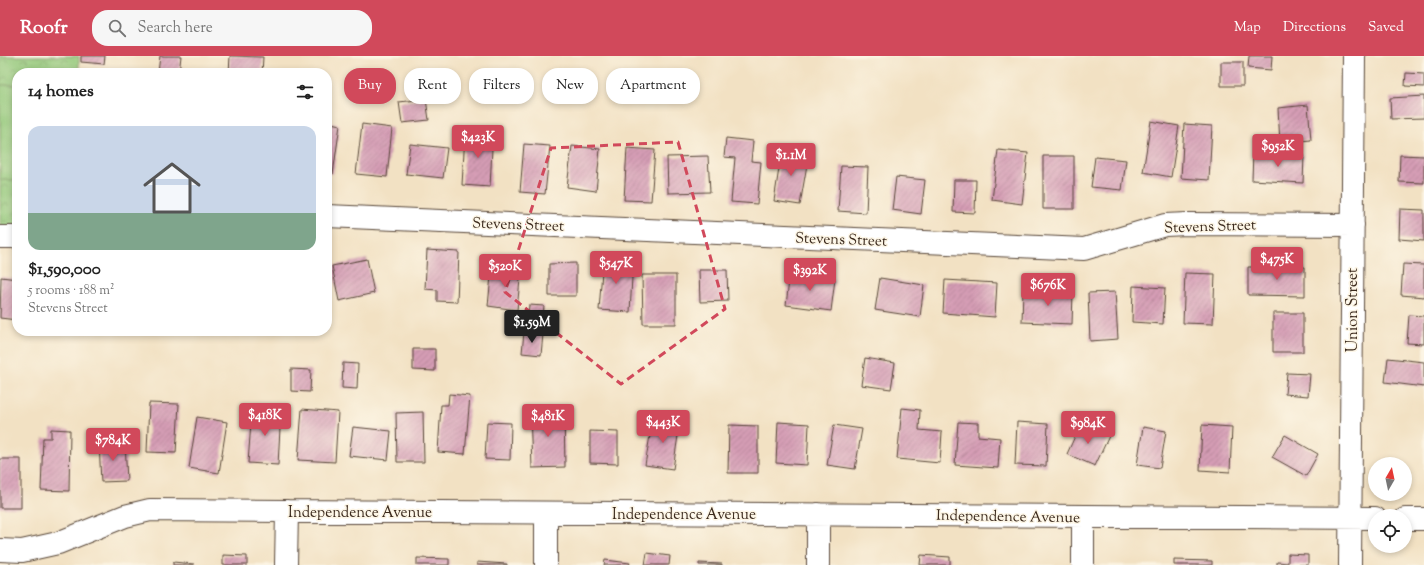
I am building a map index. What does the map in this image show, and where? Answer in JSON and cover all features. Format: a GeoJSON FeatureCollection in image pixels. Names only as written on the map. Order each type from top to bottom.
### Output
{"type":"FeatureCollection","features":[{"type":"Feature","properties":{"kind":"street","name":"Union Street"},"geometry":{"type":"LineString","coordinates":[[1350,565],[1354,56]]}},
{"type":"Feature","properties":{"kind":"street","name":"Stevens Street"},"geometry":{"type":"LineString","coordinates":[[332,216],[1084,249],[1165,226],[1187,224],[1353,225]]}},
{"type":"Feature","properties":{"kind":"street"},"geometry":{"type":"LineString","coordinates":[[0,237],[12,237]]}},
{"type":"Feature","properties":{"kind":"street","name":"Independence Avenue"},"geometry":{"type":"LineString","coordinates":[[0,550],[22,551],[58,543],[125,516],[150,510],[1368,518]]}},
{"type":"Feature","properties":{"kind":"street"},"geometry":{"type":"LineString","coordinates":[[286,565],[287,511]]}},
{"type":"Feature","properties":{"kind":"street"},"geometry":{"type":"LineString","coordinates":[[546,513],[546,565]]}},
{"type":"Feature","properties":{"kind":"street"},"geometry":{"type":"LineString","coordinates":[[818,514],[818,565]]}},
{"type":"Feature","properties":{"kind":"street"},"geometry":{"type":"LineString","coordinates":[[1083,517],[1083,565]]}},
{"type":"Feature","properties":{"kind":"street"},"geometry":{"type":"LineString","coordinates":[[1412,519],[1424,519]]}},
{"type":"Feature","properties":{"kind":"highlighted area"},"geometry":{"type":"Polygon","coordinates":[[[678,142],[725,309],[621,384],[505,292],[551,148],[678,142]]]}},
{"type":"Feature","properties":{"kind":"green space"},"geometry":{"type":"Polygon","coordinates":[[[0,56],[79,56],[79,68],[12,68],[12,227],[0,227],[0,56]]]}},
{"type":"Feature","properties":{"kind":"green space"},"geometry":{"type":"Polygon","coordinates":[[[0,85],[12,85],[12,180],[0,180],[0,85]]]}},
{"type":"Feature","properties":{"kind":"building"},"geometry":{"type":"Polygon","coordinates":[[[81,56],[105,56],[104,64],[81,62],[81,56]]]}},
{"type":"Feature","properties":{"kind":"building"},"geometry":{"type":"Polygon","coordinates":[[[160,56],[181,56],[180,68],[159,68],[160,56]]]}},
{"type":"Feature","properties":{"kind":"building"},"geometry":{"type":"Polygon","coordinates":[[[230,56],[263,57],[262,68],[229,68],[230,56]]]}},
{"type":"Feature","properties":{"kind":"building"},"geometry":{"type":"Polygon","coordinates":[[[1249,56],[1272,56],[1271,70],[1248,68],[1249,56]]]}},
{"type":"Feature","properties":{"kind":"building"},"geometry":{"type":"Polygon","coordinates":[[[1221,62],[1243,62],[1243,86],[1221,86],[1221,62]]]}},
{"type":"Feature","properties":{"kind":"building"},"geometry":{"type":"Polygon","coordinates":[[[1406,73],[1424,74],[1424,87],[1405,86],[1406,73]]]}},
{"type":"Feature","properties":{"kind":"building"},"geometry":{"type":"Polygon","coordinates":[[[1424,96],[1424,118],[1391,119],[1390,98],[1424,96]]]}},
{"type":"Feature","properties":{"kind":"building"},"geometry":{"type":"Polygon","coordinates":[[[404,101],[404,104],[427,104],[429,120],[402,123],[399,102],[404,101]]]}},
{"type":"Feature","properties":{"kind":"building"},"geometry":{"type":"Polygon","coordinates":[[[1308,105],[1311,140],[1280,143],[1278,108],[1308,105]]]}},
{"type":"Feature","properties":{"kind":"building"},"geometry":{"type":"Polygon","coordinates":[[[1151,121],[1179,126],[1171,177],[1143,172],[1151,121]]]}},
{"type":"Feature","properties":{"kind":"building"},"geometry":{"type":"Polygon","coordinates":[[[332,123],[340,125],[332,174],[332,123]]]}},
{"type":"Feature","properties":{"kind":"building"},"geometry":{"type":"Polygon","coordinates":[[[362,124],[392,128],[387,177],[356,174],[362,124]]]}},
{"type":"Feature","properties":{"kind":"building"},"geometry":{"type":"Polygon","coordinates":[[[1184,124],[1212,126],[1209,180],[1181,178],[1184,124]]]}},
{"type":"Feature","properties":{"kind":"building"},"geometry":{"type":"Polygon","coordinates":[[[478,128],[493,129],[490,187],[462,185],[465,135],[477,136],[478,128]]]}},
{"type":"Feature","properties":{"kind":"building"},"geometry":{"type":"Polygon","coordinates":[[[726,138],[753,141],[751,161],[761,162],[757,204],[731,202],[735,158],[724,157],[726,138]]]}},
{"type":"Feature","properties":{"kind":"building"},"geometry":{"type":"Polygon","coordinates":[[[410,144],[447,148],[443,178],[406,174],[410,144]]]}},
{"type":"Feature","properties":{"kind":"building"},"geometry":{"type":"Polygon","coordinates":[[[524,144],[550,146],[545,194],[520,192],[524,144]]]}},
{"type":"Feature","properties":{"kind":"building"},"geometry":{"type":"Polygon","coordinates":[[[572,146],[600,149],[596,191],[567,187],[572,146]]]}},
{"type":"Feature","properties":{"kind":"building"},"geometry":{"type":"Polygon","coordinates":[[[627,148],[655,150],[651,201],[624,200],[627,148]]]}},
{"type":"Feature","properties":{"kind":"building"},"geometry":{"type":"Polygon","coordinates":[[[782,149],[809,153],[800,205],[774,201],[782,149]]]}},
{"type":"Feature","properties":{"kind":"building"},"geometry":{"type":"Polygon","coordinates":[[[998,150],[1028,153],[1022,204],[992,200],[998,150]]]}},
{"type":"Feature","properties":{"kind":"building"},"geometry":{"type":"Polygon","coordinates":[[[1253,152],[1304,155],[1303,183],[1252,180],[1253,152]]]}},
{"type":"Feature","properties":{"kind":"building"},"geometry":{"type":"Polygon","coordinates":[[[1400,155],[1424,156],[1424,183],[1399,182],[1400,155]]]}},
{"type":"Feature","properties":{"kind":"building"},"geometry":{"type":"Polygon","coordinates":[[[708,156],[710,192],[668,193],[667,157],[708,156]]]}},
{"type":"Feature","properties":{"kind":"building"},"geometry":{"type":"Polygon","coordinates":[[[1043,156],[1074,156],[1074,209],[1043,209],[1043,156]]]}},
{"type":"Feature","properties":{"kind":"building"},"geometry":{"type":"Polygon","coordinates":[[[1095,157],[1126,160],[1122,190],[1091,187],[1095,157]]]}},
{"type":"Feature","properties":{"kind":"building"},"geometry":{"type":"Polygon","coordinates":[[[841,166],[868,167],[866,213],[838,211],[841,166]]]}},
{"type":"Feature","properties":{"kind":"building"},"geometry":{"type":"Polygon","coordinates":[[[896,177],[925,180],[921,214],[892,210],[896,177]]]}},
{"type":"Feature","properties":{"kind":"building"},"geometry":{"type":"Polygon","coordinates":[[[954,180],[976,180],[975,213],[953,212],[954,180]]]}},
{"type":"Feature","properties":{"kind":"building"},"geometry":{"type":"Polygon","coordinates":[[[1400,209],[1424,210],[1424,241],[1399,239],[1400,209]]]}},
{"type":"Feature","properties":{"kind":"building"},"geometry":{"type":"Polygon","coordinates":[[[427,250],[459,252],[457,302],[437,301],[437,290],[425,289],[427,250]]]}},
{"type":"Feature","properties":{"kind":"building"},"geometry":{"type":"Polygon","coordinates":[[[603,258],[633,260],[630,312],[599,310],[603,258]]]}},
{"type":"Feature","properties":{"kind":"building"},"geometry":{"type":"Polygon","coordinates":[[[367,259],[374,293],[339,301],[332,266],[367,259]]]}},
{"type":"Feature","properties":{"kind":"building"},"geometry":{"type":"Polygon","coordinates":[[[576,263],[576,296],[549,296],[549,264],[576,263]]]}},
{"type":"Feature","properties":{"kind":"building"},"geometry":{"type":"Polygon","coordinates":[[[1403,264],[1424,265],[1424,297],[1401,295],[1403,264]]]}},
{"type":"Feature","properties":{"kind":"building"},"geometry":{"type":"Polygon","coordinates":[[[492,266],[521,269],[517,310],[488,306],[492,266]]]}},
{"type":"Feature","properties":{"kind":"building"},"geometry":{"type":"Polygon","coordinates":[[[1248,267],[1305,267],[1305,296],[1248,295],[1248,267]]]}},
{"type":"Feature","properties":{"kind":"building"},"geometry":{"type":"Polygon","coordinates":[[[699,270],[727,270],[728,301],[700,302],[699,270]]]}},
{"type":"Feature","properties":{"kind":"building"},"geometry":{"type":"Polygon","coordinates":[[[790,273],[835,279],[831,311],[786,305],[790,273]]]}},
{"type":"Feature","properties":{"kind":"building"},"geometry":{"type":"Polygon","coordinates":[[[1185,273],[1215,274],[1213,324],[1183,323],[1185,273]]]}},
{"type":"Feature","properties":{"kind":"building"},"geometry":{"type":"Polygon","coordinates":[[[642,275],[676,275],[676,324],[643,324],[642,275]]]}},
{"type":"Feature","properties":{"kind":"building"},"geometry":{"type":"Polygon","coordinates":[[[1,277],[12,278],[12,319],[0,318],[1,277]]]}},
{"type":"Feature","properties":{"kind":"building"},"geometry":{"type":"Polygon","coordinates":[[[880,278],[924,285],[920,317],[875,310],[880,278]]]}},
{"type":"Feature","properties":{"kind":"building"},"geometry":{"type":"Polygon","coordinates":[[[945,280],[997,283],[995,317],[943,313],[945,280]]]}},
{"type":"Feature","properties":{"kind":"building"},"geometry":{"type":"Polygon","coordinates":[[[1133,286],[1165,288],[1163,324],[1132,322],[1133,286]]]}},
{"type":"Feature","properties":{"kind":"building"},"geometry":{"type":"Polygon","coordinates":[[[1023,290],[1073,292],[1072,324],[1022,322],[1023,290]]]}},
{"type":"Feature","properties":{"kind":"building"},"geometry":{"type":"Polygon","coordinates":[[[1115,292],[1118,339],[1090,341],[1088,293],[1115,292]]]}},
{"type":"Feature","properties":{"kind":"building"},"geometry":{"type":"Polygon","coordinates":[[[529,305],[544,306],[542,328],[527,327],[529,305]]]}},
{"type":"Feature","properties":{"kind":"building"},"geometry":{"type":"Polygon","coordinates":[[[1273,313],[1303,313],[1303,352],[1273,352],[1273,313]]]}},
{"type":"Feature","properties":{"kind":"building"},"geometry":{"type":"Polygon","coordinates":[[[1409,315],[1424,316],[1424,344],[1407,343],[1409,315]]]}},
{"type":"Feature","properties":{"kind":"building"},"geometry":{"type":"Polygon","coordinates":[[[524,332],[543,334],[541,355],[522,353],[524,332]]]}},
{"type":"Feature","properties":{"kind":"building"},"geometry":{"type":"Polygon","coordinates":[[[413,349],[435,349],[435,371],[413,370],[413,349]]]}},
{"type":"Feature","properties":{"kind":"building"},"geometry":{"type":"Polygon","coordinates":[[[865,358],[895,363],[891,389],[861,385],[865,358]]]}},
{"type":"Feature","properties":{"kind":"building"},"geometry":{"type":"Polygon","coordinates":[[[1388,358],[1424,362],[1424,387],[1385,382],[1388,358]]]}},
{"type":"Feature","properties":{"kind":"building"},"geometry":{"type":"Polygon","coordinates":[[[343,363],[358,364],[357,389],[342,388],[343,363]]]}},
{"type":"Feature","properties":{"kind":"building"},"geometry":{"type":"Polygon","coordinates":[[[291,369],[311,370],[310,392],[291,391],[291,369]]]}},
{"type":"Feature","properties":{"kind":"building"},"geometry":{"type":"Polygon","coordinates":[[[1287,373],[1310,374],[1308,396],[1285,394],[1287,373]]]}},
{"type":"Feature","properties":{"kind":"building"},"geometry":{"type":"Polygon","coordinates":[[[449,394],[470,396],[465,454],[438,452],[441,405],[448,405],[449,394]]]}},
{"type":"Feature","properties":{"kind":"building"},"geometry":{"type":"Polygon","coordinates":[[[149,403],[179,404],[176,453],[147,452],[149,403]]]}},
{"type":"Feature","properties":{"kind":"building"},"geometry":{"type":"Polygon","coordinates":[[[902,408],[920,410],[919,430],[942,432],[940,463],[897,459],[902,408]]]}},
{"type":"Feature","properties":{"kind":"building"},"geometry":{"type":"Polygon","coordinates":[[[252,409],[281,410],[278,465],[248,463],[252,409]]]}},
{"type":"Feature","properties":{"kind":"building"},"geometry":{"type":"Polygon","coordinates":[[[302,409],[338,412],[335,462],[298,460],[302,409]]]}},
{"type":"Feature","properties":{"kind":"building"},"geometry":{"type":"Polygon","coordinates":[[[564,409],[565,467],[532,468],[530,410],[564,409]]]}},
{"type":"Feature","properties":{"kind":"building"},"geometry":{"type":"Polygon","coordinates":[[[423,412],[424,462],[397,462],[396,413],[423,412]]]}},
{"type":"Feature","properties":{"kind":"building"},"geometry":{"type":"Polygon","coordinates":[[[197,417],[227,422],[219,473],[189,468],[197,417]]]}},
{"type":"Feature","properties":{"kind":"building"},"geometry":{"type":"Polygon","coordinates":[[[653,418],[680,422],[673,469],[645,465],[653,418]]]}},
{"type":"Feature","properties":{"kind":"building"},"geometry":{"type":"Polygon","coordinates":[[[487,422],[511,423],[510,460],[485,459],[487,422]]]}},
{"type":"Feature","properties":{"kind":"building"},"geometry":{"type":"Polygon","coordinates":[[[778,422],[809,424],[807,465],[776,463],[778,422]]]}},
{"type":"Feature","properties":{"kind":"building"},"geometry":{"type":"Polygon","coordinates":[[[958,422],[978,423],[978,436],[1000,438],[998,468],[955,465],[958,422]]]}},
{"type":"Feature","properties":{"kind":"building"},"geometry":{"type":"Polygon","coordinates":[[[1017,422],[1048,424],[1046,466],[1015,465],[1017,422]]]}},
{"type":"Feature","properties":{"kind":"building"},"geometry":{"type":"Polygon","coordinates":[[[729,425],[758,426],[758,473],[728,473],[729,425]]]}},
{"type":"Feature","properties":{"kind":"building"},"geometry":{"type":"Polygon","coordinates":[[[834,425],[862,429],[855,469],[827,465],[834,425]]]}},
{"type":"Feature","properties":{"kind":"building"},"geometry":{"type":"Polygon","coordinates":[[[1080,425],[1093,431],[1094,429],[1109,436],[1095,466],[1067,454],[1080,425]]]}},
{"type":"Feature","properties":{"kind":"building"},"geometry":{"type":"Polygon","coordinates":[[[1202,425],[1232,427],[1230,472],[1200,470],[1202,425]]]}},
{"type":"Feature","properties":{"kind":"building"},"geometry":{"type":"Polygon","coordinates":[[[353,427],[391,431],[388,460],[349,456],[353,427]]]}},
{"type":"Feature","properties":{"kind":"building"},"geometry":{"type":"Polygon","coordinates":[[[1143,427],[1166,431],[1160,468],[1137,465],[1143,427]]]}},
{"type":"Feature","properties":{"kind":"building"},"geometry":{"type":"Polygon","coordinates":[[[51,429],[70,430],[69,491],[41,490],[43,438],[51,438],[51,429]]]}},
{"type":"Feature","properties":{"kind":"building"},"geometry":{"type":"Polygon","coordinates":[[[590,431],[618,432],[618,464],[590,463],[590,431]]]}},
{"type":"Feature","properties":{"kind":"building"},"geometry":{"type":"Polygon","coordinates":[[[1285,435],[1318,454],[1306,476],[1272,457],[1285,435]]]}},
{"type":"Feature","properties":{"kind":"building"},"geometry":{"type":"Polygon","coordinates":[[[125,442],[127,481],[101,482],[99,443],[125,442]]]}},
{"type":"Feature","properties":{"kind":"building"},"geometry":{"type":"Polygon","coordinates":[[[0,459],[21,459],[21,508],[0,508],[0,459]]]}},
{"type":"Feature","properties":{"kind":"building"},"geometry":{"type":"Polygon","coordinates":[[[647,553],[670,556],[669,565],[645,565],[647,553]]]}},
{"type":"Feature","properties":{"kind":"building"},"geometry":{"type":"Polygon","coordinates":[[[1288,554],[1308,555],[1308,565],[1277,565],[1277,562],[1288,563],[1288,554]]]}},
{"type":"Feature","properties":{"kind":"building"},"geometry":{"type":"Polygon","coordinates":[[[223,555],[247,556],[247,565],[223,565],[223,555]]]}},
{"type":"Feature","properties":{"kind":"building"},"geometry":{"type":"Polygon","coordinates":[[[921,555],[950,557],[950,565],[920,565],[921,555]]]}},
{"type":"Feature","properties":{"kind":"building"},"geometry":{"type":"Polygon","coordinates":[[[417,558],[449,559],[449,565],[417,565],[417,558]]]}},
{"type":"Feature","properties":{"kind":"building"},"geometry":{"type":"Polygon","coordinates":[[[605,560],[630,563],[629,565],[604,565],[605,560]]]}},
{"type":"Feature","properties":{"kind":"building"},"geometry":{"type":"Polygon","coordinates":[[[1174,560],[1212,561],[1212,565],[1174,565],[1174,560]]]}},
{"type":"Feature","properties":{"kind":"building"},"geometry":{"type":"Polygon","coordinates":[[[173,562],[194,564],[194,565],[173,565],[173,562]]]}},
{"type":"Feature","properties":{"kind":"building"},"geometry":{"type":"Polygon","coordinates":[[[477,562],[507,564],[507,565],[477,565],[477,562]]]}},
{"type":"Feature","properties":{"kind":"building"},"geometry":{"type":"Polygon","coordinates":[[[699,563],[722,564],[722,565],[699,565],[699,563]]]}}]}
